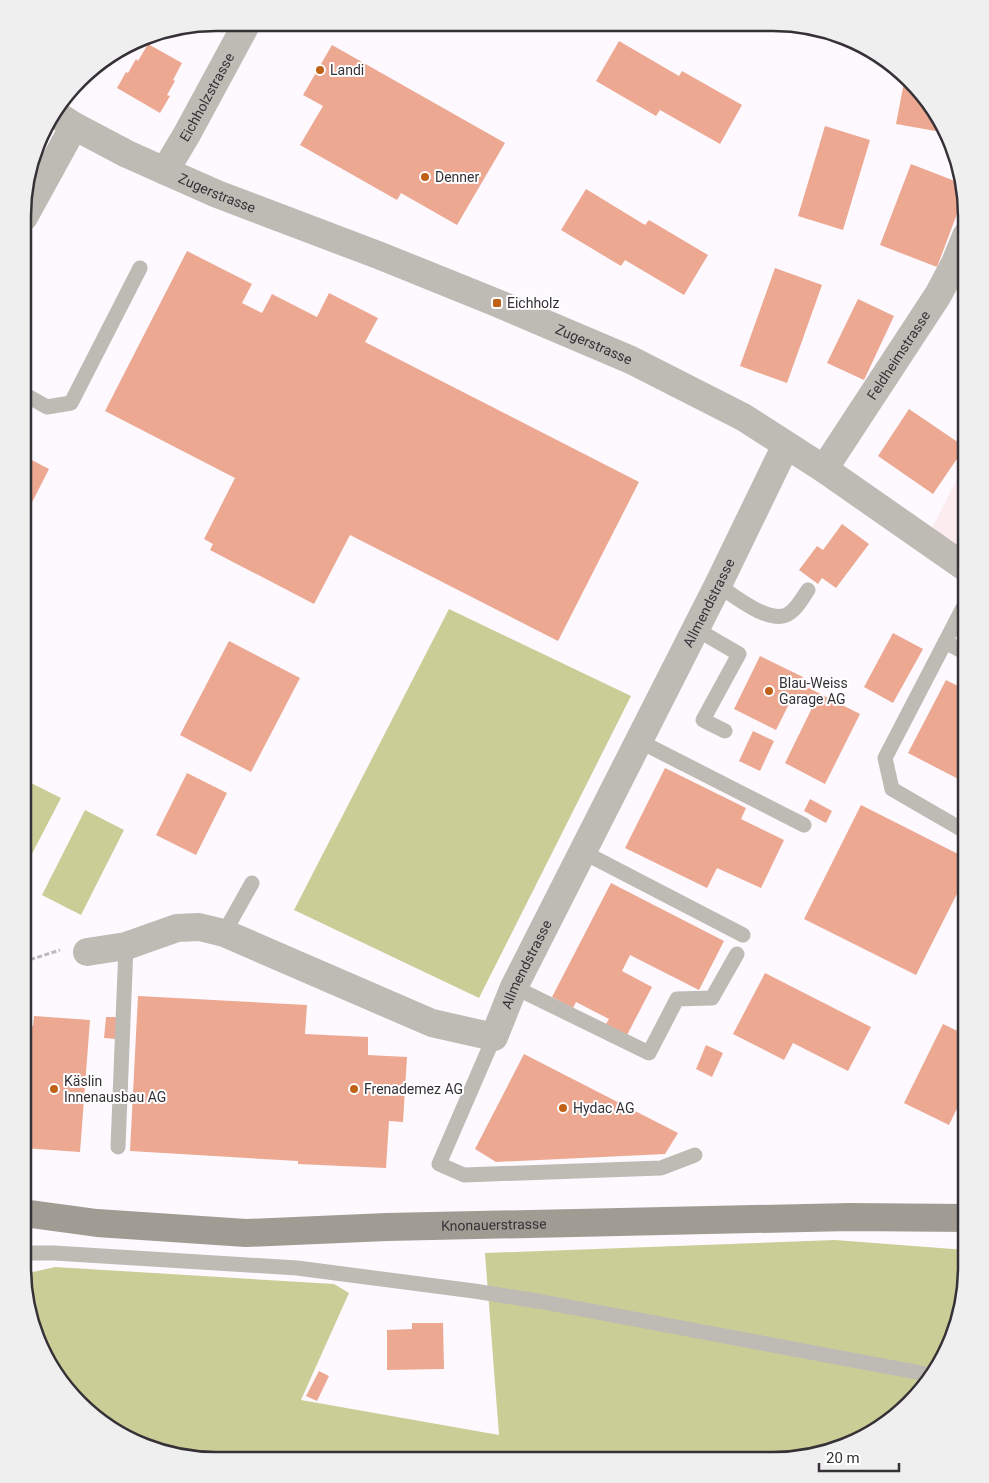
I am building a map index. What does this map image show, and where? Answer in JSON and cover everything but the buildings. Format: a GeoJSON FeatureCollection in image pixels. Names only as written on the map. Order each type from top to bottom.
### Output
{"type":"FeatureCollection","features":[{"type":"Feature","properties":{"kind":"street","name":"Eichholzstrasse"},"geometry":{"type":"LineString","coordinates":[[165,170],[187,134],[243,31]]}},
{"type":"Feature","properties":{"kind":"street","name":"Zugerstrasse"},"geometry":{"type":"LineString","coordinates":[[64,120],[127,154],[217,194],[488,299],[631,360],[743,417],[824,469],[958,562]]}},
{"type":"Feature","properties":{"kind":"street"},"geometry":{"type":"LineString","coordinates":[[33,196],[64,120]]}},
{"type":"Feature","properties":{"kind":"street","name":"Feldheimstrasse"},"geometry":{"type":"LineString","coordinates":[[824,469],[938,295],[958,256]]}},
{"type":"Feature","properties":{"kind":"street","name":"Allmendstrasse"},"geometry":{"type":"LineString","coordinates":[[494,1037],[514,987],[696,629],[786,445]]}},
{"type":"Feature","properties":{"kind":"street"},"geometry":{"type":"LineString","coordinates":[[87,952],[126,946],[177,928],[199,927],[224,933],[432,1023],[494,1037]]}},
{"type":"Feature","properties":{"kind":"street","name":"Knonauerstrasse"},"geometry":{"type":"LineString","coordinates":[[31,1214],[97,1223],[246,1232],[850,1217],[958,1218]]}},
{"type":"Feature","properties":{"kind":"lane"},"geometry":{"type":"LineString","coordinates":[[31,398],[47,407],[72,403],[140,268]]}},
{"type":"Feature","properties":{"kind":"lane"},"geometry":{"type":"LineString","coordinates":[[718,585],[762,614],[777,617],[790,613],[808,590]]}},
{"type":"Feature","properties":{"kind":"lane"},"geometry":{"type":"LineString","coordinates":[[958,617],[885,758],[892,790],[958,827]]}},
{"type":"Feature","properties":{"kind":"lane"},"geometry":{"type":"LineString","coordinates":[[696,629],[739,654],[703,720],[725,731]]}},
{"type":"Feature","properties":{"kind":"lane"},"geometry":{"type":"LineString","coordinates":[[945,642],[958,649]]}},
{"type":"Feature","properties":{"kind":"lane"},"geometry":{"type":"LineString","coordinates":[[639,741],[804,825]]}},
{"type":"Feature","properties":{"kind":"lane"},"geometry":{"type":"LineString","coordinates":[[583,852],[743,935]]}},
{"type":"Feature","properties":{"kind":"lane"},"geometry":{"type":"LineString","coordinates":[[224,933],[252,883]]}},
{"type":"Feature","properties":{"kind":"lane"},"geometry":{"type":"LineString","coordinates":[[118,1146],[126,946]]}},
{"type":"Feature","properties":{"kind":"lane"},"geometry":{"type":"LineString","coordinates":[[514,987],[649,1053],[677,999],[712,998],[736,954]]}},
{"type":"Feature","properties":{"kind":"lane"},"geometry":{"type":"LineString","coordinates":[[494,1037],[439,1164],[464,1175],[641,1169],[661,1168],[696,1155]]}},
{"type":"Feature","properties":{"kind":"lane"},"geometry":{"type":"LineString","coordinates":[[31,1253],[297,1268],[538,1301],[923,1373]]}},
{"type":"Feature","properties":{"kind":"path"},"geometry":{"type":"LineString","coordinates":[[31,959],[69,947],[87,952]]}},
{"type":"Feature","properties":{"kind":"shaded area"},"geometry":{"type":"Polygon","coordinates":[[[958,477],[958,562],[926,540],[958,477]]]}},
{"type":"Feature","properties":{"kind":"green space"},"geometry":{"type":"Polygon","coordinates":[[[449,609],[631,696],[479,998],[294,910],[449,609]]]}},
{"type":"Feature","properties":{"kind":"green space"},"geometry":{"type":"Polygon","coordinates":[[[31,783],[61,798],[31,856],[31,783]]]}},
{"type":"Feature","properties":{"kind":"green space"},"geometry":{"type":"Polygon","coordinates":[[[85,810],[124,830],[81,915],[42,895],[85,810]]]}},
{"type":"Feature","properties":{"kind":"green space"},"geometry":{"type":"Polygon","coordinates":[[[835,1240],[958,1249],[958,1266],[954,1303],[944,1337],[927,1369],[912,1389],[895,1406],[875,1421],[843,1438],[809,1448],[772,1452],[217,1452],[180,1448],[146,1438],[124,1427],[94,1406],[77,1389],[62,1369],[45,1337],[35,1303],[31,1272],[55,1267],[334,1284],[349,1293],[301,1400],[499,1435],[485,1253],[835,1240]]]}},
{"type":"Feature","properties":{"kind":"place","name":"Landi"},"geometry":{"type":"Point","coordinates":[320,70]}},
{"type":"Feature","properties":{"kind":"place","name":"Denner"},"geometry":{"type":"Point","coordinates":[425,177]}},
{"type":"Feature","properties":{"kind":"place","name":"Eichholz"},"geometry":{"type":"Point","coordinates":[497,303]}},
{"type":"Feature","properties":{"kind":"place","name":"Blau-Weiss Garage AG"},"geometry":{"type":"Point","coordinates":[769,691]}},
{"type":"Feature","properties":{"kind":"place","name":"Käslin Innenausbau AG"},"geometry":{"type":"Point","coordinates":[54,1089]}},
{"type":"Feature","properties":{"kind":"place","name":"Frenademez AG"},"geometry":{"type":"Point","coordinates":[354,1089]}},
{"type":"Feature","properties":{"kind":"place","name":"Hydac AG"},"geometry":{"type":"Point","coordinates":[563,1108]}}]}
